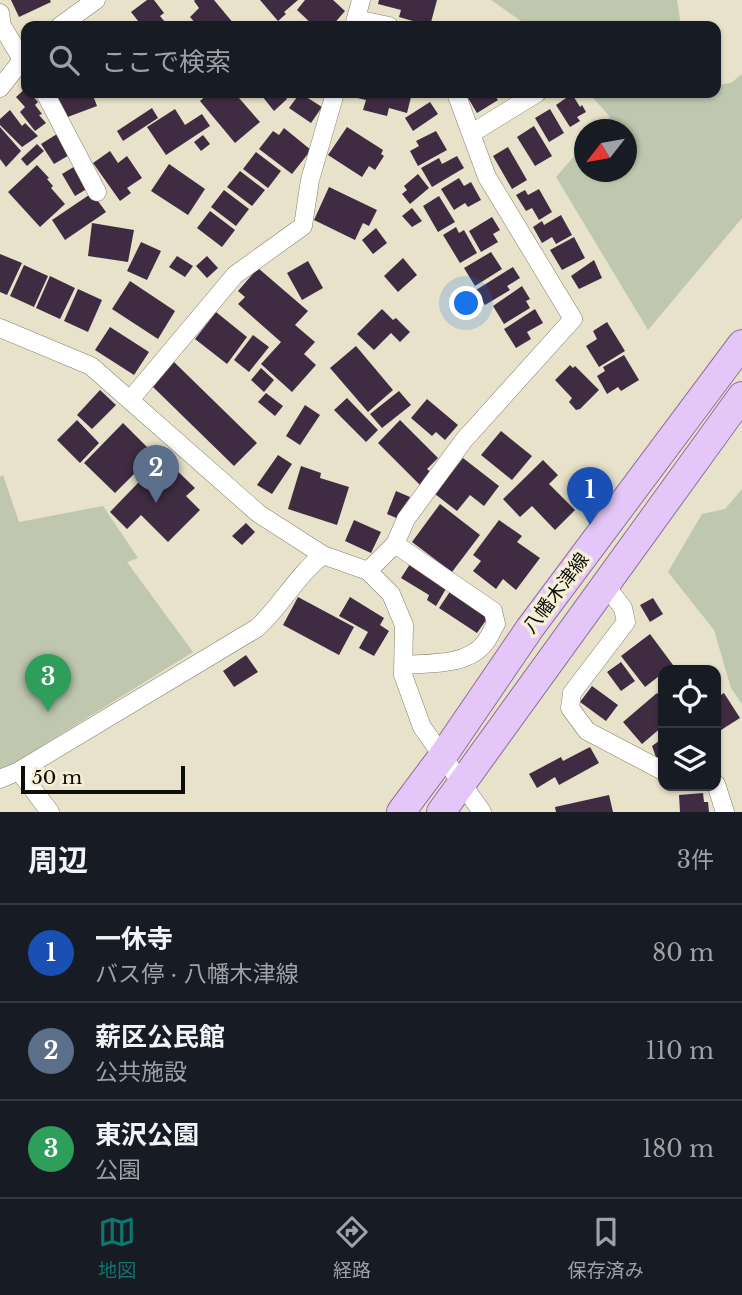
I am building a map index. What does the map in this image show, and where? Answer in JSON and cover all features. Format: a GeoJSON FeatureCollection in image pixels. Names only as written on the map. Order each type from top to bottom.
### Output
{"type":"FeatureCollection","features":[{"type":"Feature","properties":{"kind":"main road","name":"八幡木津線"},"geometry":{"type":"LineString","coordinates":[[401,812],[530,628],[742,344]]}},
{"type":"Feature","properties":{"kind":"main road","name":"八幡木津線"},"geometry":{"type":"LineString","coordinates":[[441,812],[742,396]]}},
{"type":"Feature","properties":{"kind":"street"},"geometry":{"type":"LineString","coordinates":[[67,21],[96,0]]}},
{"type":"Feature","properties":{"kind":"street"},"geometry":{"type":"LineString","coordinates":[[356,21],[362,0]]}},
{"type":"Feature","properties":{"kind":"street"},"geometry":{"type":"LineString","coordinates":[[0,13],[2,26],[21,54]]}},
{"type":"Feature","properties":{"kind":"street"},"geometry":{"type":"LineString","coordinates":[[0,88],[21,64]]}},
{"type":"Feature","properties":{"kind":"street"},"geometry":{"type":"LineString","coordinates":[[48,98],[97,192]]}},
{"type":"Feature","properties":{"kind":"street"},"geometry":{"type":"LineString","coordinates":[[130,400],[235,275],[303,226],[310,180],[334,98]]}},
{"type":"Feature","properties":{"kind":"street"},"geometry":{"type":"LineString","coordinates":[[368,571],[395,544],[407,519],[464,440],[573,319],[487,177],[458,98]]}},
{"type":"Feature","properties":{"kind":"street"},"geometry":{"type":"LineString","coordinates":[[472,132],[529,98]]}},
{"type":"Feature","properties":{"kind":"street"},"geometry":{"type":"LineString","coordinates":[[0,328],[91,366],[259,514],[323,555],[368,571],[391,594],[404,625],[403,675],[422,727],[482,812]]}},
{"type":"Feature","properties":{"kind":"street"},"geometry":{"type":"LineString","coordinates":[[395,544],[493,611],[496,624],[483,645],[467,656],[444,663],[403,665]]}},
{"type":"Feature","properties":{"kind":"street"},"geometry":{"type":"LineString","coordinates":[[0,779],[19,771],[257,628],[276,610],[310,565],[323,555]]}},
{"type":"Feature","properties":{"kind":"street"},"geometry":{"type":"LineString","coordinates":[[606,586],[623,608],[626,622],[572,693],[569,708],[587,731],[658,768]]}},
{"type":"Feature","properties":{"kind":"street"},"geometry":{"type":"LineString","coordinates":[[19,771],[50,812]]}},
{"type":"Feature","properties":{"kind":"street"},"geometry":{"type":"LineString","coordinates":[[718,791],[725,812]]}},
{"type":"Feature","properties":{"kind":"green space"},"geometry":{"type":"Polygon","coordinates":[[[491,0],[677,0],[680,21],[521,21],[491,0]]]}},
{"type":"Feature","properties":{"kind":"green space"},"geometry":{"type":"Polygon","coordinates":[[[742,74],[742,218],[648,330],[556,177],[574,156],[574,182],[637,182],[637,119],[608,119],[610,117],[593,98],[721,98],[721,84],[731,83],[742,74]]]}},
{"type":"Feature","properties":{"kind":"green space"},"geometry":{"type":"Polygon","coordinates":[[[3,475],[19,522],[103,506],[138,558],[127,562],[193,652],[0,772],[0,477],[3,475]]]}},
{"type":"Feature","properties":{"kind":"green space"},"geometry":{"type":"Polygon","coordinates":[[[742,489],[742,704],[731,688],[714,630],[668,572],[702,514],[725,509],[742,489]]]}},
{"type":"Feature","properties":{"kind":"building"},"geometry":{"type":"Polygon","coordinates":[[[11,0],[50,0],[51,2],[19,17],[11,0]]]}},
{"type":"Feature","properties":{"kind":"building"},"geometry":{"type":"Polygon","coordinates":[[[147,0],[154,0],[164,13],[160,16],[164,21],[138,21],[131,12],[147,0]]]}},
{"type":"Feature","properties":{"kind":"building"},"geometry":{"type":"Polygon","coordinates":[[[214,0],[232,21],[194,21],[190,17],[199,8],[194,1],[214,0]]]}},
{"type":"Feature","properties":{"kind":"building"},"geometry":{"type":"Polygon","coordinates":[[[260,0],[298,0],[278,21],[260,0]]]}},
{"type":"Feature","properties":{"kind":"building"},"geometry":{"type":"Polygon","coordinates":[[[305,0],[333,0],[345,11],[336,21],[309,21],[297,10],[305,0]]]}},
{"type":"Feature","properties":{"kind":"building"},"geometry":{"type":"Polygon","coordinates":[[[379,0],[437,0],[431,21],[413,21],[399,17],[401,10],[378,4],[379,0]]]}},
{"type":"Feature","properties":{"kind":"building"},"geometry":{"type":"Polygon","coordinates":[[[21,92],[21,98],[34,98],[38,102],[35,105],[42,114],[39,115],[46,123],[35,131],[20,112],[25,107],[16,97],[21,92]]]}},
{"type":"Feature","properties":{"kind":"building"},"geometry":{"type":"Polygon","coordinates":[[[58,98],[94,98],[97,106],[65,118],[58,98]]]}},
{"type":"Feature","properties":{"kind":"building"},"geometry":{"type":"Polygon","coordinates":[[[203,98],[239,98],[260,122],[235,143],[200,101],[203,98]]]}},
{"type":"Feature","properties":{"kind":"building"},"geometry":{"type":"Polygon","coordinates":[[[264,98],[286,98],[287,99],[274,111],[264,98]]]}},
{"type":"Feature","properties":{"kind":"building"},"geometry":{"type":"Polygon","coordinates":[[[296,98],[308,98],[322,107],[311,123],[289,108],[296,98]]]}},
{"type":"Feature","properties":{"kind":"building"},"geometry":{"type":"Polygon","coordinates":[[[358,98],[411,98],[407,113],[389,108],[387,116],[363,110],[366,100],[358,98]]]}},
{"type":"Feature","properties":{"kind":"building"},"geometry":{"type":"Polygon","coordinates":[[[468,98],[498,100],[477,113],[468,98]]]}},
{"type":"Feature","properties":{"kind":"building"},"geometry":{"type":"Polygon","coordinates":[[[566,98],[574,98],[586,112],[577,117],[578,119],[574,119],[574,125],[570,127],[556,105],[566,98]]]}},
{"type":"Feature","properties":{"kind":"building"},"geometry":{"type":"Polygon","coordinates":[[[430,102],[438,114],[413,131],[405,118],[430,102]]]}},
{"type":"Feature","properties":{"kind":"building"},"geometry":{"type":"Polygon","coordinates":[[[152,108],[158,118],[123,141],[117,131],[152,108]]]}},
{"type":"Feature","properties":{"kind":"building"},"geometry":{"type":"Polygon","coordinates":[[[175,109],[185,125],[202,114],[210,126],[166,155],[147,127],[175,109]]]}},
{"type":"Feature","properties":{"kind":"building"},"geometry":{"type":"Polygon","coordinates":[[[550,109],[564,133],[549,142],[535,118],[550,109]]]}},
{"type":"Feature","properties":{"kind":"building"},"geometry":{"type":"Polygon","coordinates":[[[10,110],[22,126],[25,123],[38,136],[22,147],[0,125],[0,119],[10,110]]]}},
{"type":"Feature","properties":{"kind":"building"},"geometry":{"type":"Polygon","coordinates":[[[534,126],[552,156],[535,166],[517,137],[534,126]]]}},
{"type":"Feature","properties":{"kind":"building"},"geometry":{"type":"Polygon","coordinates":[[[0,127],[21,151],[6,167],[0,159],[0,127]]]}},
{"type":"Feature","properties":{"kind":"building"},"geometry":{"type":"Polygon","coordinates":[[[347,127],[383,150],[381,154],[384,156],[375,170],[369,166],[362,177],[328,155],[347,127]]]}},
{"type":"Feature","properties":{"kind":"building"},"geometry":{"type":"Polygon","coordinates":[[[284,128],[311,150],[292,174],[259,149],[273,131],[279,135],[284,128]]]}},
{"type":"Feature","properties":{"kind":"building"},"geometry":{"type":"Polygon","coordinates":[[[436,131],[447,150],[418,166],[410,151],[419,146],[416,141],[436,131]]]}},
{"type":"Feature","properties":{"kind":"building"},"geometry":{"type":"Polygon","coordinates":[[[57,134],[71,154],[54,164],[41,144],[57,134]]]}},
{"type":"Feature","properties":{"kind":"building"},"geometry":{"type":"Polygon","coordinates":[[[203,135],[210,144],[201,151],[194,142],[203,135]]]}},
{"type":"Feature","properties":{"kind":"building"},"geometry":{"type":"Polygon","coordinates":[[[37,144],[44,151],[27,166],[21,159],[37,144]]]}},
{"type":"Feature","properties":{"kind":"building"},"geometry":{"type":"Polygon","coordinates":[[[508,147],[527,180],[512,189],[493,156],[508,147]]]}},
{"type":"Feature","properties":{"kind":"building"},"geometry":{"type":"Polygon","coordinates":[[[110,151],[118,163],[127,156],[142,178],[127,188],[131,193],[120,201],[93,163],[110,151]]]}},
{"type":"Feature","properties":{"kind":"building"},"geometry":{"type":"Polygon","coordinates":[[[256,152],[281,171],[268,188],[243,169],[256,152]]]}},
{"type":"Feature","properties":{"kind":"building"},"geometry":{"type":"Polygon","coordinates":[[[457,156],[464,168],[432,187],[421,168],[439,158],[442,164],[457,156]]]}},
{"type":"Feature","properties":{"kind":"building"},"geometry":{"type":"Polygon","coordinates":[[[169,164],[205,189],[188,215],[151,191],[169,164]]]}},
{"type":"Feature","properties":{"kind":"building"},"geometry":{"type":"Polygon","coordinates":[[[37,165],[49,178],[47,179],[53,186],[51,188],[65,204],[40,227],[8,192],[37,165]]]}},
{"type":"Feature","properties":{"kind":"building"},"geometry":{"type":"Polygon","coordinates":[[[77,165],[90,187],[75,196],[62,174],[77,165]]]}},
{"type":"Feature","properties":{"kind":"building"},"geometry":{"type":"Polygon","coordinates":[[[240,171],[265,190],[252,206],[227,187],[240,171]]]}},
{"type":"Feature","properties":{"kind":"building"},"geometry":{"type":"Polygon","coordinates":[[[418,174],[429,188],[410,204],[402,194],[407,190],[404,186],[418,174]]]}},
{"type":"Feature","properties":{"kind":"building"},"geometry":{"type":"Polygon","coordinates":[[[459,178],[464,186],[471,182],[481,200],[468,207],[465,203],[454,210],[441,189],[459,178]]]}},
{"type":"Feature","properties":{"kind":"building"},"geometry":{"type":"Polygon","coordinates":[[[329,187],[377,210],[369,226],[363,223],[355,240],[314,220],[329,187]]]}},
{"type":"Feature","properties":{"kind":"building"},"geometry":{"type":"Polygon","coordinates":[[[539,189],[552,212],[539,220],[532,208],[526,211],[516,195],[525,190],[528,195],[539,189]]]}},
{"type":"Feature","properties":{"kind":"building"},"geometry":{"type":"Polygon","coordinates":[[[224,190],[249,209],[236,226],[211,207],[224,190]]]}},
{"type":"Feature","properties":{"kind":"building"},"geometry":{"type":"Polygon","coordinates":[[[92,193],[106,212],[65,240],[52,220],[92,193]]]}},
{"type":"Feature","properties":{"kind":"building"},"geometry":{"type":"Polygon","coordinates":[[[439,196],[455,222],[438,232],[423,206],[439,196]]]}},
{"type":"Feature","properties":{"kind":"building"},"geometry":{"type":"Polygon","coordinates":[[[412,208],[422,221],[412,227],[402,216],[412,208]]]}},
{"type":"Feature","properties":{"kind":"building"},"geometry":{"type":"Polygon","coordinates":[[[210,211],[235,230],[222,247],[197,228],[210,211]]]}},
{"type":"Feature","properties":{"kind":"building"},"geometry":{"type":"Polygon","coordinates":[[[561,215],[572,235],[556,244],[552,237],[542,243],[533,227],[542,221],[544,225],[561,215]]]}},
{"type":"Feature","properties":{"kind":"building"},"geometry":{"type":"Polygon","coordinates":[[[492,217],[500,230],[493,234],[498,242],[481,252],[469,231],[492,217]]]}},
{"type":"Feature","properties":{"kind":"building"},"geometry":{"type":"Polygon","coordinates":[[[92,223],[134,230],[128,262],[88,256],[92,223]]]}},
{"type":"Feature","properties":{"kind":"building"},"geometry":{"type":"Polygon","coordinates":[[[456,227],[459,233],[464,230],[477,253],[460,263],[443,235],[456,227]]]}},
{"type":"Feature","properties":{"kind":"building"},"geometry":{"type":"Polygon","coordinates":[[[376,228],[387,243],[373,254],[362,240],[376,228]]]}},
{"type":"Feature","properties":{"kind":"building"},"geometry":{"type":"Polygon","coordinates":[[[574,237],[585,258],[562,270],[550,250],[574,237]]]}},
{"type":"Feature","properties":{"kind":"building"},"geometry":{"type":"Polygon","coordinates":[[[141,242],[161,251],[147,280],[127,271],[141,242]]]}},
{"type":"Feature","properties":{"kind":"building"},"geometry":{"type":"Polygon","coordinates":[[[491,252],[502,269],[475,286],[464,268],[491,252]]]}},
{"type":"Feature","properties":{"kind":"building"},"geometry":{"type":"Polygon","coordinates":[[[0,254],[22,263],[7,295],[0,292],[0,254]]]}},
{"type":"Feature","properties":{"kind":"building"},"geometry":{"type":"Polygon","coordinates":[[[177,256],[193,266],[185,277],[169,267],[177,256]]]}},
{"type":"Feature","properties":{"kind":"building"},"geometry":{"type":"Polygon","coordinates":[[[207,256],[218,268],[207,278],[196,266],[207,256]]]}},
{"type":"Feature","properties":{"kind":"building"},"geometry":{"type":"Polygon","coordinates":[[[403,258],[417,275],[398,292],[384,276],[403,258]]]}},
{"type":"Feature","properties":{"kind":"building"},"geometry":{"type":"Polygon","coordinates":[[[594,260],[602,278],[579,289],[571,276],[594,260]]]}},
{"type":"Feature","properties":{"kind":"building"},"geometry":{"type":"Polygon","coordinates":[[[308,261],[323,288],[302,300],[287,273],[308,261]]]}},
{"type":"Feature","properties":{"kind":"building"},"geometry":{"type":"Polygon","coordinates":[[[24,265],[48,276],[34,307],[10,296],[24,265]]]}},
{"type":"Feature","properties":{"kind":"building"},"geometry":{"type":"Polygon","coordinates":[[[513,267],[520,278],[507,286],[510,290],[485,305],[476,290],[513,267]]]}},
{"type":"Feature","properties":{"kind":"building"},"geometry":{"type":"Polygon","coordinates":[[[258,268],[308,311],[295,325],[315,342],[304,354],[316,365],[292,392],[261,364],[281,342],[238,304],[245,297],[238,291],[258,268]]]}},
{"type":"Feature","properties":{"kind":"building"},"geometry":{"type":"Polygon","coordinates":[[[50,276],[75,288],[60,319],[36,308],[50,276]]]}},
{"type":"Feature","properties":{"kind":"building"},"geometry":{"type":"Polygon","coordinates":[[[130,281],[175,311],[158,339],[112,309],[130,281]]]}},
{"type":"Feature","properties":{"kind":"building"},"geometry":{"type":"Polygon","coordinates":[[[522,286],[530,299],[526,301],[530,308],[504,324],[493,306],[522,286]]]}},
{"type":"Feature","properties":{"kind":"building"},"geometry":{"type":"Polygon","coordinates":[[[78,289],[102,300],[88,332],[64,321],[78,289]]]}},
{"type":"Feature","properties":{"kind":"building"},"geometry":{"type":"Polygon","coordinates":[[[382,309],[410,332],[400,342],[391,333],[374,350],[357,334],[382,309]]]}},
{"type":"Feature","properties":{"kind":"building"},"geometry":{"type":"Polygon","coordinates":[[[535,309],[543,323],[527,332],[531,339],[516,348],[504,329],[535,309]]]}},
{"type":"Feature","properties":{"kind":"building"},"geometry":{"type":"Polygon","coordinates":[[[216,312],[247,337],[227,364],[195,339],[216,312]]]}},
{"type":"Feature","properties":{"kind":"building"},"geometry":{"type":"Polygon","coordinates":[[[607,322],[625,351],[599,367],[586,346],[597,339],[593,331],[607,322]]]}},
{"type":"Feature","properties":{"kind":"building"},"geometry":{"type":"Polygon","coordinates":[[[110,327],[149,352],[134,375],[95,350],[110,327]]]}},
{"type":"Feature","properties":{"kind":"building"},"geometry":{"type":"Polygon","coordinates":[[[253,335],[269,347],[249,372],[234,360],[253,335]]]}},
{"type":"Feature","properties":{"kind":"building"},"geometry":{"type":"Polygon","coordinates":[[[356,346],[393,390],[368,412],[330,368],[356,346]]]}},
{"type":"Feature","properties":{"kind":"building"},"geometry":{"type":"Polygon","coordinates":[[[624,355],[639,380],[621,391],[618,387],[607,394],[597,376],[605,371],[603,367],[624,355]]]}},
{"type":"Feature","properties":{"kind":"building"},"geometry":{"type":"Polygon","coordinates":[[[174,362],[257,443],[234,466],[152,386],[174,362]]]}},
{"type":"Feature","properties":{"kind":"building"},"geometry":{"type":"Polygon","coordinates":[[[570,365],[573,368],[575,366],[599,390],[576,410],[569,402],[572,398],[555,380],[570,365]]]}},
{"type":"Feature","properties":{"kind":"building"},"geometry":{"type":"Polygon","coordinates":[[[261,368],[274,380],[264,392],[251,380],[261,368]]]}},
{"type":"Feature","properties":{"kind":"building"},"geometry":{"type":"Polygon","coordinates":[[[100,390],[116,405],[92,429],[77,415],[100,390]]]}},
{"type":"Feature","properties":{"kind":"building"},"geometry":{"type":"Polygon","coordinates":[[[399,391],[411,405],[382,428],[370,414],[399,391]]]}},
{"type":"Feature","properties":{"kind":"building"},"geometry":{"type":"Polygon","coordinates":[[[266,393],[283,406],[275,416],[258,402],[266,393]]]}},
{"type":"Feature","properties":{"kind":"building"},"geometry":{"type":"Polygon","coordinates":[[[347,398],[378,430],[366,442],[334,410],[347,398]]]}},
{"type":"Feature","properties":{"kind":"building"},"geometry":{"type":"Polygon","coordinates":[[[427,399],[458,425],[445,440],[436,432],[432,436],[411,418],[427,399]]]}},
{"type":"Feature","properties":{"kind":"building"},"geometry":{"type":"Polygon","coordinates":[[[305,405],[320,415],[300,445],[286,436],[305,405]]]}},
{"type":"Feature","properties":{"kind":"building"},"geometry":{"type":"Polygon","coordinates":[[[77,420],[99,443],[80,463],[57,440],[77,420]]]}},
{"type":"Feature","properties":{"kind":"building"},"geometry":{"type":"Polygon","coordinates":[[[400,420],[438,458],[427,469],[432,473],[420,485],[378,443],[400,420]]]}},
{"type":"Feature","properties":{"kind":"building"},"geometry":{"type":"Polygon","coordinates":[[[123,423],[154,454],[115,493],[84,463],[123,423]]]}},
{"type":"Feature","properties":{"kind":"building"},"geometry":{"type":"Polygon","coordinates":[[[501,431],[532,456],[512,480],[481,455],[501,431]]]}},
{"type":"Feature","properties":{"kind":"building"},"geometry":{"type":"Polygon","coordinates":[[[278,455],[292,464],[272,494],[257,485],[278,455]]]}},
{"type":"Feature","properties":{"kind":"building"},"geometry":{"type":"Polygon","coordinates":[[[163,457],[195,488],[186,496],[200,510],[168,542],[141,515],[127,529],[110,512],[163,457]]]}},
{"type":"Feature","properties":{"kind":"building"},"geometry":{"type":"Polygon","coordinates":[[[463,458],[499,486],[484,506],[470,495],[457,511],[435,494],[463,458]]]}},
{"type":"Feature","properties":{"kind":"building"},"geometry":{"type":"Polygon","coordinates":[[[543,460],[558,475],[549,484],[575,510],[555,530],[532,506],[520,517],[503,499],[543,460]]]}},
{"type":"Feature","properties":{"kind":"building"},"geometry":{"type":"Polygon","coordinates":[[[301,466],[321,473],[320,478],[349,487],[337,525],[288,509],[301,466]]]}},
{"type":"Feature","properties":{"kind":"building"},"geometry":{"type":"Polygon","coordinates":[[[396,491],[410,497],[401,520],[387,514],[396,491]]]}},
{"type":"Feature","properties":{"kind":"building"},"geometry":{"type":"Polygon","coordinates":[[[440,504],[480,535],[452,572],[412,542],[440,504]]]}},
{"type":"Feature","properties":{"kind":"building"},"geometry":{"type":"Polygon","coordinates":[[[354,520],[381,532],[371,553],[345,541],[354,520]]]}},
{"type":"Feature","properties":{"kind":"building"},"geometry":{"type":"Polygon","coordinates":[[[499,520],[522,536],[517,542],[540,558],[516,590],[503,579],[496,589],[473,571],[481,561],[473,555],[499,520]]]}},
{"type":"Feature","properties":{"kind":"building"},"geometry":{"type":"Polygon","coordinates":[[[246,523],[255,532],[242,545],[232,536],[246,523]]]}},
{"type":"Feature","properties":{"kind":"building"},"geometry":{"type":"Polygon","coordinates":[[[410,564],[447,587],[436,606],[427,600],[429,595],[401,578],[410,564]]]}},
{"type":"Feature","properties":{"kind":"building"},"geometry":{"type":"Polygon","coordinates":[[[451,590],[489,616],[477,633],[439,608],[451,590]]]}},
{"type":"Feature","properties":{"kind":"building"},"geometry":{"type":"Polygon","coordinates":[[[298,597],[354,627],[339,655],[283,625],[298,597]]]}},
{"type":"Feature","properties":{"kind":"building"},"geometry":{"type":"Polygon","coordinates":[[[350,597],[384,618],[380,625],[389,631],[374,656],[359,648],[368,632],[339,616],[350,597]]]}},
{"type":"Feature","properties":{"kind":"building"},"geometry":{"type":"Polygon","coordinates":[[[653,598],[663,614],[650,622],[640,605],[653,598]]]}},
{"type":"Feature","properties":{"kind":"building"},"geometry":{"type":"Polygon","coordinates":[[[650,634],[673,665],[658,665],[658,677],[645,687],[621,656],[650,634]]]}},
{"type":"Feature","properties":{"kind":"building"},"geometry":{"type":"Polygon","coordinates":[[[246,655],[258,672],[234,687],[223,671],[246,655]]]}},
{"type":"Feature","properties":{"kind":"building"},"geometry":{"type":"Polygon","coordinates":[[[621,662],[635,681],[621,691],[607,672],[621,662]]]}},
{"type":"Feature","properties":{"kind":"building"},"geometry":{"type":"Polygon","coordinates":[[[592,686],[618,705],[606,721],[580,702],[592,686]]]}},
{"type":"Feature","properties":{"kind":"building"},"geometry":{"type":"Polygon","coordinates":[[[724,693],[740,718],[721,730],[721,728],[721,695],[724,693]]]}},
{"type":"Feature","properties":{"kind":"building"},"geometry":{"type":"Polygon","coordinates":[[[658,694],[658,730],[642,744],[623,722],[658,694]]]}},
{"type":"Feature","properties":{"kind":"building"},"geometry":{"type":"Polygon","coordinates":[[[658,742],[658,760],[657,760],[652,746],[658,742]]]}},
{"type":"Feature","properties":{"kind":"building"},"geometry":{"type":"Polygon","coordinates":[[[590,747],[599,763],[559,785],[555,777],[537,788],[529,774],[561,757],[563,761],[590,747]]]}},
{"type":"Feature","properties":{"kind":"building"},"geometry":{"type":"Polygon","coordinates":[[[703,793],[709,812],[680,812],[679,795],[703,793]]]}},
{"type":"Feature","properties":{"kind":"building"},"geometry":{"type":"Polygon","coordinates":[[[609,795],[613,812],[556,812],[555,807],[609,795]]]}},
{"type":"Feature","properties":{"kind":"place","name":"薪区公民館"},"geometry":{"type":"Point","coordinates":[156,503]}},
{"type":"Feature","properties":{"kind":"place","name":"一休寺"},"geometry":{"type":"Point","coordinates":[590,525]}},
{"type":"Feature","properties":{"kind":"place","name":"東沢公園"},"geometry":{"type":"Point","coordinates":[48,712]}}]}
